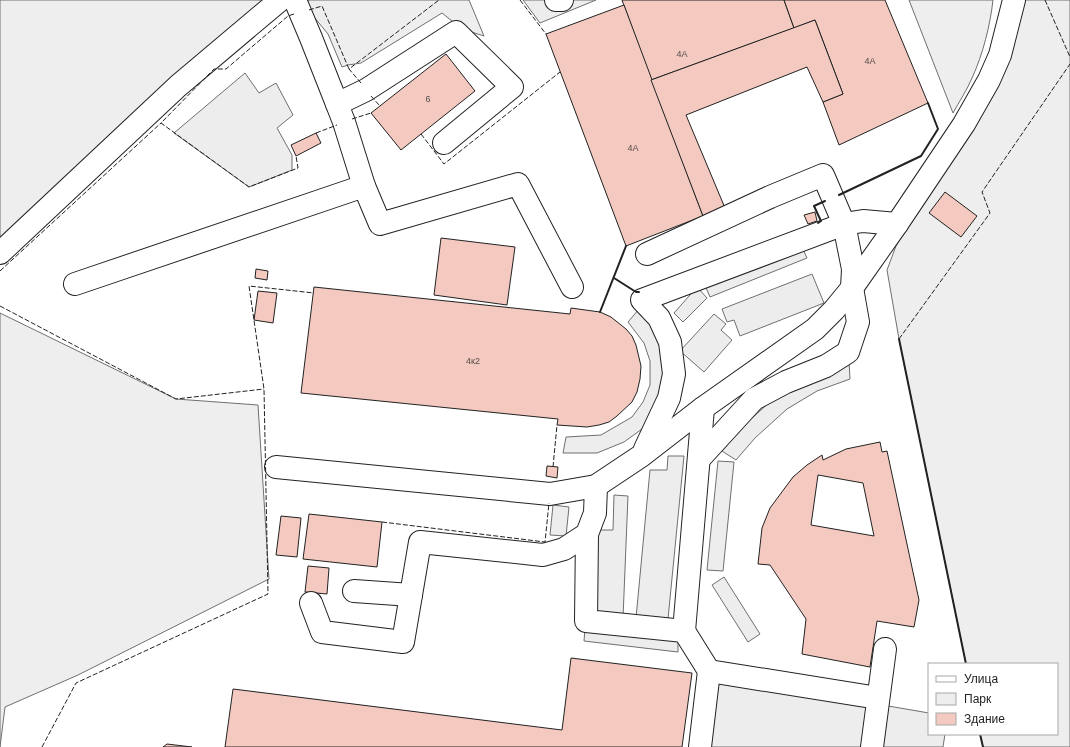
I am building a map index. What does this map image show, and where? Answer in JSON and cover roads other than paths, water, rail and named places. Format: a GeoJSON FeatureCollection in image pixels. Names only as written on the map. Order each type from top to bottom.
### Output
{"type":"FeatureCollection","features":[{"type":"Feature","properties":{"kind":"street"},"geometry":{"type":"LineString","coordinates":[[0,253],[178,86],[280,0]]}},
{"type":"Feature","properties":{"kind":"street"},"geometry":{"type":"LineString","coordinates":[[295,0],[344,122],[364,186],[380,224],[518,184],[572,287]]}},
{"type":"Feature","properties":{"kind":"street"},"geometry":{"type":"LineString","coordinates":[[556,0],[562,0]]}},
{"type":"Feature","properties":{"kind":"street"},"geometry":{"type":"LineString","coordinates":[[276,467],[550,494],[596,486],[641,456],[703,408],[816,329],[834,310],[852,288],[897,224],[964,124],[989,80],[1000,55],[1014,0]]}},
{"type":"Feature","properties":{"kind":"street"},"geometry":{"type":"LineString","coordinates":[[337,104],[366,90],[456,32],[512,87],[444,143]]}},
{"type":"Feature","properties":{"kind":"street"},"geometry":{"type":"LineString","coordinates":[[647,254],[770,197],[823,175],[844,224],[853,269],[852,288],[858,322],[848,352],[826,366],[786,382],[754,400],[700,458]]}},
{"type":"Feature","properties":{"kind":"street"},"geometry":{"type":"LineString","coordinates":[[75,284],[364,186]]}},
{"type":"Feature","properties":{"kind":"street"},"geometry":{"type":"LineString","coordinates":[[641,456],[669,398],[674,374],[670,342],[659,318],[642,300],[844,224],[863,221],[897,224]]}},
{"type":"Feature","properties":{"kind":"street"},"geometry":{"type":"LineString","coordinates":[[700,747],[709,671],[684,631],[700,458],[703,408]]}},
{"type":"Feature","properties":{"kind":"street"},"geometry":{"type":"LineString","coordinates":[[596,486],[595,513],[587,534],[586,621],[684,631]]}},
{"type":"Feature","properties":{"kind":"street"},"geometry":{"type":"LineString","coordinates":[[311,603],[322,632],[403,642],[420,542],[543,555],[564,549],[587,534]]}},
{"type":"Feature","properties":{"kind":"street"},"geometry":{"type":"LineString","coordinates":[[354,591],[411,594]]}},
{"type":"Feature","properties":{"kind":"street"},"geometry":{"type":"LineString","coordinates":[[872,747],[885,650]]}},
{"type":"Feature","properties":{"kind":"street"},"geometry":{"type":"LineString","coordinates":[[709,671],[878,698]]}}]}
